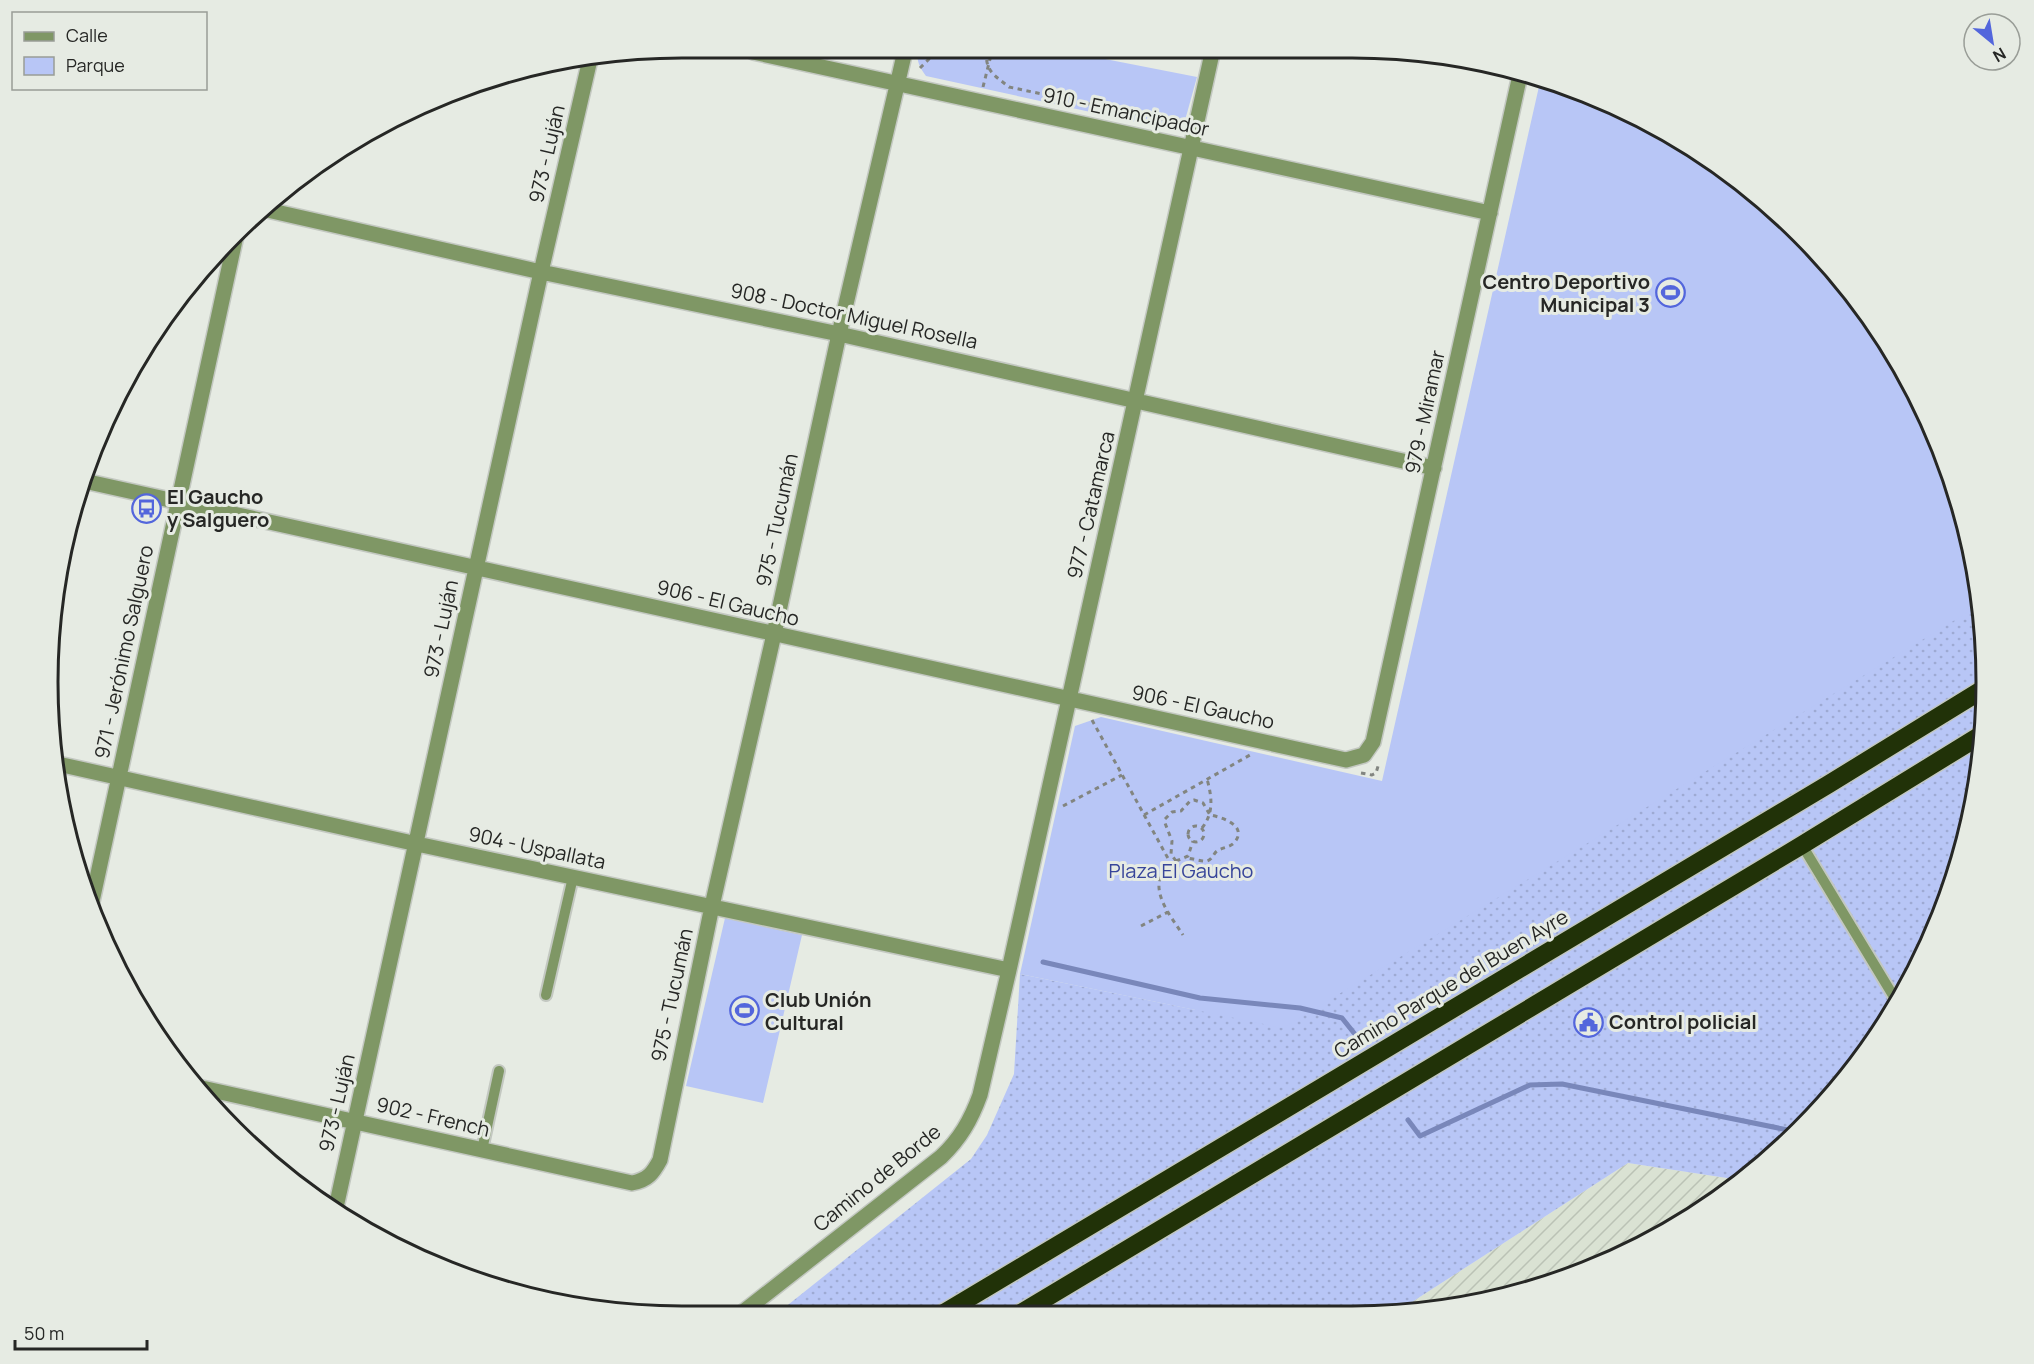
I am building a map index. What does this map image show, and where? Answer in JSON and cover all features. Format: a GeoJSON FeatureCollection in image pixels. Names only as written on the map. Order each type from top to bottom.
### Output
{"type":"FeatureCollection","features":[{"type":"Feature","properties":{"kind":"highway","name":"Camino Parque del Buen Ayre"},"geometry":{"type":"LineString","coordinates":[[956,1306],[1829,784],[1975,694]]}},
{"type":"Feature","properties":{"kind":"highway"},"geometry":{"type":"LineString","coordinates":[[1033,1306],[1802,846],[1972,740]]}},
{"type":"Feature","properties":{"kind":"street","name":"910 - Emancipador"},"geometry":{"type":"LineString","coordinates":[[780,58],[1490,213]]}},
{"type":"Feature","properties":{"kind":"street","name":"975 - Tucumán"},"geometry":{"type":"LineString","coordinates":[[653,1173],[660,1160],[712,906],[903,58]]}},
{"type":"Feature","properties":{"kind":"street","name":"977 - Catamarca"},"geometry":{"type":"LineString","coordinates":[[1009,970],[1211,58]]}},
{"type":"Feature","properties":{"kind":"street","name":"973 - Luján"},"geometry":{"type":"LineString","coordinates":[[337,1200],[589,66]]}},
{"type":"Feature","properties":{"kind":"street","name":"979 - Miramar"},"geometry":{"type":"LineString","coordinates":[[1364,755],[1373,742],[1519,82]]}},
{"type":"Feature","properties":{"kind":"street","name":"908 - Doctor Miguel Rosella"},"geometry":{"type":"LineString","coordinates":[[273,211],[541,272],[839,334],[1434,468]]}},
{"type":"Feature","properties":{"kind":"street","name":"971 - Jerónimo Salguero"},"geometry":{"type":"LineString","coordinates":[[95,889],[233,250]]}},
{"type":"Feature","properties":{"kind":"street","name":"906 - El Gaucho"},"geometry":{"type":"LineString","coordinates":[[92,483],[1346,760],[1364,755]]}},
{"type":"Feature","properties":{"kind":"street","name":"904 - Uspallata"},"geometry":{"type":"LineString","coordinates":[[64,766],[417,844],[1009,970]]}},
{"type":"Feature","properties":{"kind":"street","name":"Camino de Borde"},"geometry":{"type":"LineString","coordinates":[[740,1306],[941,1157],[964,1131],[980,1095],[1009,970]]}},
{"type":"Feature","properties":{"kind":"street","name":"902 - French"},"geometry":{"type":"LineString","coordinates":[[210,1090],[632,1183],[644,1180],[653,1173]]}},
{"type":"Feature","properties":{"kind":"lane"},"geometry":{"type":"LineString","coordinates":[[1802,846],[1892,994]]}},
{"type":"Feature","properties":{"kind":"lane"},"geometry":{"type":"LineString","coordinates":[[546,995],[573,877]]}},
{"type":"Feature","properties":{"kind":"lane"},"geometry":{"type":"LineString","coordinates":[[482,1150],[499,1071]]}},
{"type":"Feature","properties":{"kind":"path"},"geometry":{"type":"LineString","coordinates":[[920,68],[930,58]]}},
{"type":"Feature","properties":{"kind":"path"},"geometry":{"type":"LineString","coordinates":[[985,58],[992,73],[1009,87],[1174,122],[1182,119],[1183,109]]}},
{"type":"Feature","properties":{"kind":"path"},"geometry":{"type":"LineString","coordinates":[[983,88],[990,58]]}},
{"type":"Feature","properties":{"kind":"path"},"geometry":{"type":"LineString","coordinates":[[1090,716],[1170,862]]}},
{"type":"Feature","properties":{"kind":"path"},"geometry":{"type":"LineString","coordinates":[[1144,815],[1257,751]]}},
{"type":"Feature","properties":{"kind":"path"},"geometry":{"type":"LineString","coordinates":[[1060,807],[1122,775]]}},
{"type":"Feature","properties":{"kind":"path"},"geometry":{"type":"LineString","coordinates":[[1202,828],[1210,815],[1210,792],[1207,779]]}},
{"type":"Feature","properties":{"kind":"path"},"geometry":{"type":"LineString","coordinates":[[1176,861],[1171,854],[1173,841],[1165,823],[1172,812],[1181,811],[1186,803],[1194,800],[1203,803],[1210,815],[1233,823],[1238,832],[1236,841],[1218,851],[1214,857],[1206,861],[1185,858],[1176,861],[1170,862],[1161,873],[1158,883],[1159,891],[1168,912],[1183,935]]}},
{"type":"Feature","properties":{"kind":"path"},"geometry":{"type":"LineString","coordinates":[[1193,842],[1188,836],[1188,831],[1194,826],[1202,828]]}},
{"type":"Feature","properties":{"kind":"path"},"geometry":{"type":"LineString","coordinates":[[1193,842],[1200,842],[1204,838],[1202,828]]}},
{"type":"Feature","properties":{"kind":"path"},"geometry":{"type":"LineString","coordinates":[[1185,858],[1190,853],[1193,842]]}},
{"type":"Feature","properties":{"kind":"path"},"geometry":{"type":"LineString","coordinates":[[1141,926],[1168,912]]}},
{"type":"Feature","properties":{"kind":"shaded area"},"geometry":{"type":"Polygon","coordinates":[[[1628,1163],[1730,1178],[1664,1222],[1591,1258],[1513,1284],[1474,1294],[1412,1302],[1628,1163]]]}},
{"type":"Feature","properties":{"kind":"green space"},"geometry":{"type":"Polygon","coordinates":[[[918,58],[1100,58],[1197,77],[1184,124],[1173,130],[926,76],[920,67],[918,58]]]}},
{"type":"Feature","properties":{"kind":"green space","name":"Plaza El Gaucho"},"geometry":{"type":"Polygon","coordinates":[[[1539,88],[1591,106],[1628,123],[1664,142],[1732,187],[1793,241],[1847,302],[1892,370],[1928,443],[1954,521],[1964,560],[1971,610],[1283,1028],[1020,974],[1075,726],[1101,717],[1382,781],[1539,88]]]}},
{"type":"Feature","properties":{"kind":"green space"},"geometry":{"type":"Polygon","coordinates":[[[1964,562],[1974,641],[1976,682],[1970,763],[1964,804],[1954,843],[1928,921],[1892,994],[1847,1062],[1793,1123],[1730,1178],[1628,1163],[1412,1302],[1352,1306],[787,1306],[971,1159],[987,1135],[1014,1074],[1020,974],[1196,1010],[1389,788],[1964,562]]]}},
{"type":"Feature","properties":{"kind":"green space","name":"Club Unión Cultural"},"geometry":{"type":"Polygon","coordinates":[[[725,918],[802,935],[763,1103],[686,1086],[725,918]]]}},
{"type":"Feature","properties":{"kind":"waterway"},"geometry":{"type":"LineString","coordinates":[[1043,962],[1200,998],[1300,1008],[1342,1018],[1354,1033]]}},
{"type":"Feature","properties":{"kind":"waterway"},"geometry":{"type":"LineString","coordinates":[[1408,1120],[1420,1136],[1530,1085],[1562,1084],[1786,1130]]}},
{"type":"Feature","properties":{"kind":"place","name":"Centro Deportivo Municipal 3"},"geometry":{"type":"Point","coordinates":[1671,293]}},
{"type":"Feature","properties":{"kind":"place","name":"El Gaucho y Salguero"},"geometry":{"type":"Point","coordinates":[146,509]}},
{"type":"Feature","properties":{"kind":"place","name":"Club Unión Cultural"},"geometry":{"type":"Point","coordinates":[744,1011]}},
{"type":"Feature","properties":{"kind":"place","name":"Control policial"},"geometry":{"type":"Point","coordinates":[1588,1022]}}]}
